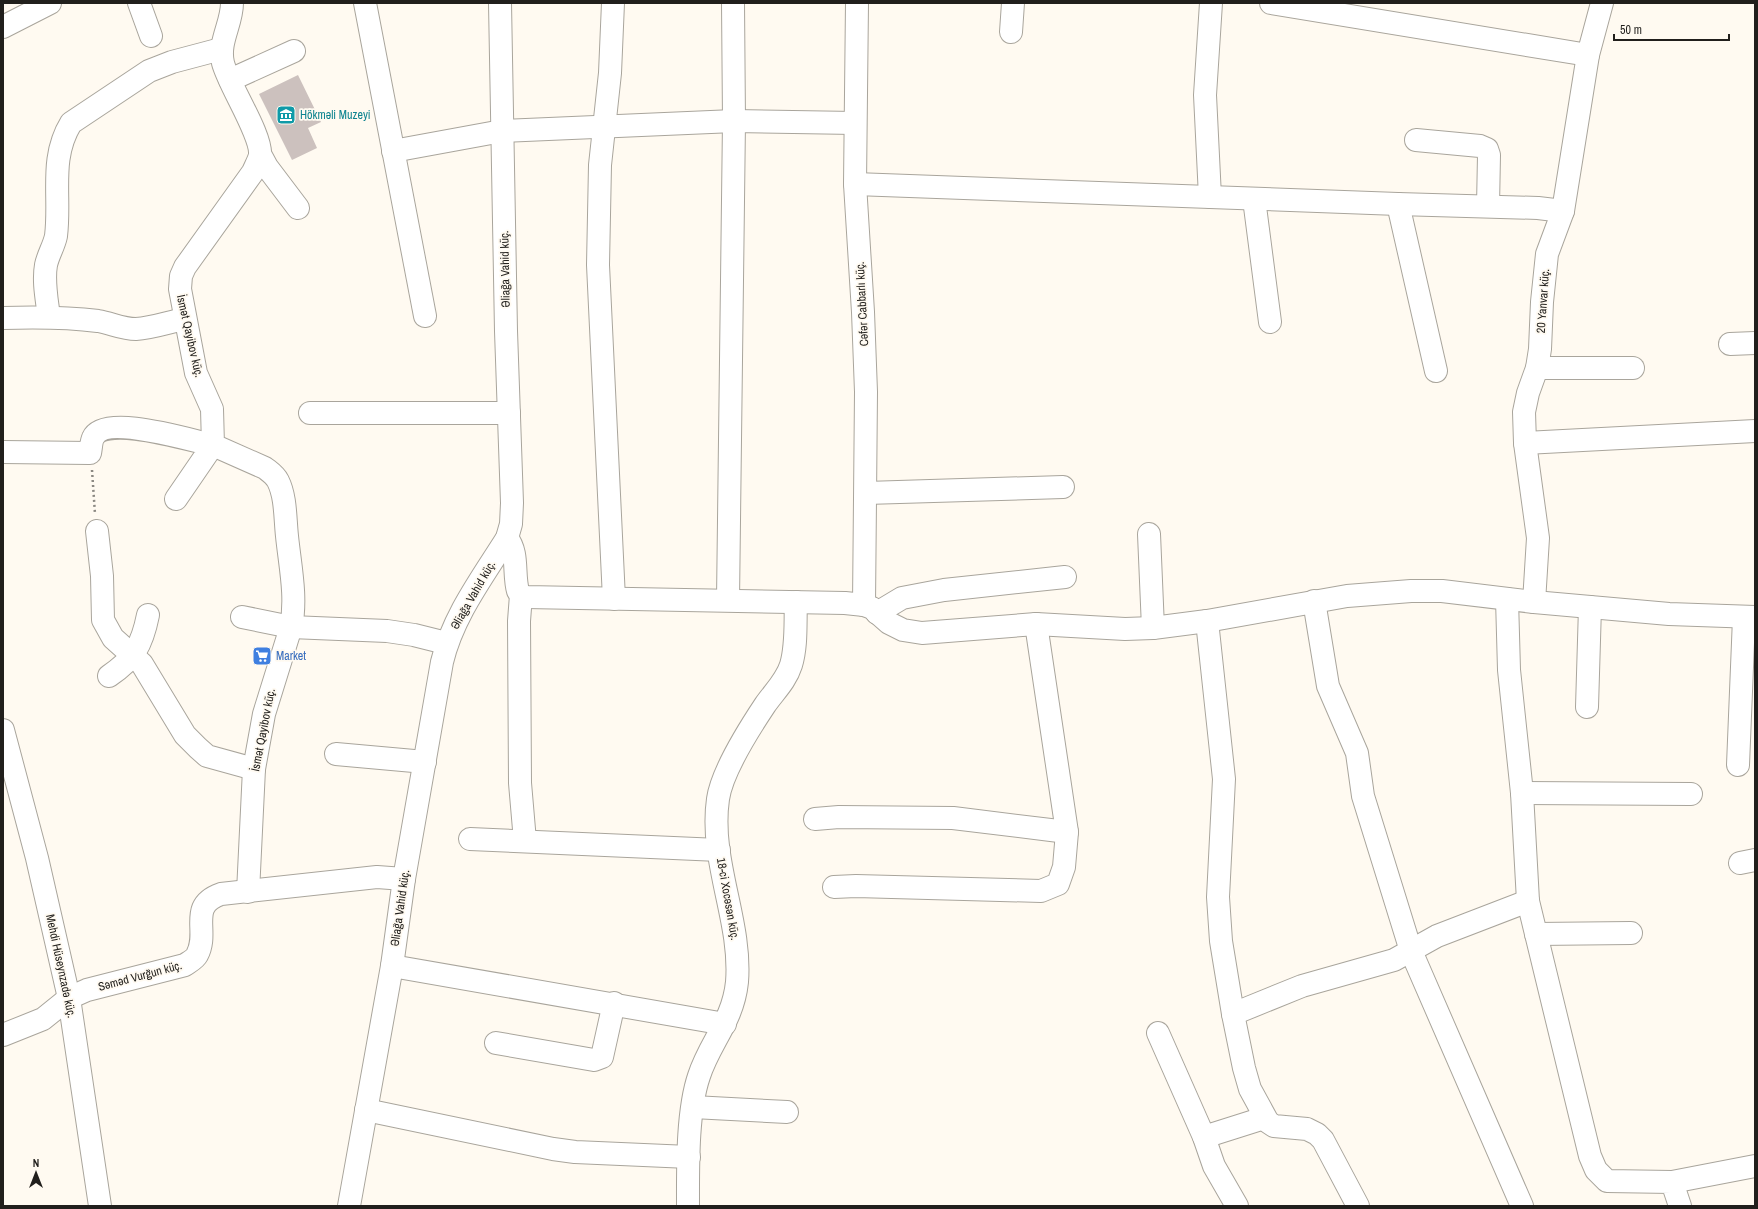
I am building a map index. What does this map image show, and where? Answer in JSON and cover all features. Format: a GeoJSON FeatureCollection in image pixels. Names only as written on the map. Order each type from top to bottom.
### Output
{"type":"FeatureCollection","features":[{"type":"Feature","properties":{"kind":"street"},"geometry":{"type":"LineString","coordinates":[[3,27],[50,3]]}},
{"type":"Feature","properties":{"kind":"street"},"geometry":{"type":"LineString","coordinates":[[139,3],[151,36]]}},
{"type":"Feature","properties":{"kind":"street"},"geometry":{"type":"LineString","coordinates":[[232,3],[232,12],[221,49],[223,64],[257,138],[260,154],[267,167],[298,208]]}},
{"type":"Feature","properties":{"kind":"street"},"geometry":{"type":"LineString","coordinates":[[365,3],[425,316]]}},
{"type":"Feature","properties":{"kind":"street","name":"Əliağa Vahid küç."},"geometry":{"type":"LineString","coordinates":[[348,1206],[392,966],[404,879],[446,643],[461,612],[506,538],[511,524],[512,503],[500,3]]}},
{"type":"Feature","properties":{"kind":"street"},"geometry":{"type":"LineString","coordinates":[[613,3],[610,73],[600,165],[598,265],[614,598]]}},
{"type":"Feature","properties":{"kind":"street"},"geometry":{"type":"LineString","coordinates":[[728,600],[734,121],[733,3]]}},
{"type":"Feature","properties":{"kind":"street","name":"Cəfər Cabbarlı küç."},"geometry":{"type":"LineString","coordinates":[[857,3],[855,184],[863,312],[866,392],[866,493],[870,609]]}},
{"type":"Feature","properties":{"kind":"street"},"geometry":{"type":"LineString","coordinates":[[1011,32],[1013,3]]}},
{"type":"Feature","properties":{"kind":"street"},"geometry":{"type":"LineString","coordinates":[[1210,197],[1205,95],[1211,3]]}},
{"type":"Feature","properties":{"kind":"street"},"geometry":{"type":"LineString","coordinates":[[1271,3],[1588,55]]}},
{"type":"Feature","properties":{"kind":"street","name":"20 Yanvar küç."},"geometry":{"type":"LineString","coordinates":[[1534,602],[1538,538],[1525,443],[1524,412],[1528,393],[1537,368],[1540,349],[1542,302],[1547,254],[1563,211],[1588,55],[1602,3]]}},
{"type":"Feature","properties":{"kind":"street"},"geometry":{"type":"LineString","coordinates":[[49,317],[45,279],[46,264],[56,237],[58,153],[63,136],[71,123],[136,82],[149,71],[172,62],[221,49]]}},
{"type":"Feature","properties":{"kind":"street"},"geometry":{"type":"LineString","coordinates":[[230,80],[294,51]]}},
{"type":"Feature","properties":{"kind":"street"},"geometry":{"type":"LineString","coordinates":[[393,151],[502,131],[734,121],[855,122]]}},
{"type":"Feature","properties":{"kind":"street"},"geometry":{"type":"LineString","coordinates":[[1416,140],[1480,146],[1487,149],[1489,155],[1488,206]]}},
{"type":"Feature","properties":{"kind":"street","name":"İsmət Qayibov küç."},"geometry":{"type":"LineString","coordinates":[[248,892],[254,769],[264,714],[294,614],[283,498],[278,481],[265,468],[213,445],[212,408],[196,373],[184,319],[180,289],[183,271],[253,172],[260,154]]}},
{"type":"Feature","properties":{"kind":"street"},"geometry":{"type":"LineString","coordinates":[[855,184],[1488,206],[1538,208],[1563,211]]}},
{"type":"Feature","properties":{"kind":"street"},"geometry":{"type":"LineString","coordinates":[[1254,199],[1270,322]]}},
{"type":"Feature","properties":{"kind":"street"},"geometry":{"type":"LineString","coordinates":[[1398,204],[1436,371]]}},
{"type":"Feature","properties":{"kind":"street"},"geometry":{"type":"LineString","coordinates":[[3,318],[49,317],[99,322],[117,328],[137,329],[184,319]]}},
{"type":"Feature","properties":{"kind":"street"},"geometry":{"type":"LineString","coordinates":[[1730,344],[1755,343]]}},
{"type":"Feature","properties":{"kind":"street"},"geometry":{"type":"LineString","coordinates":[[1537,368],[1633,368]]}},
{"type":"Feature","properties":{"kind":"street"},"geometry":{"type":"LineString","coordinates":[[310,413],[509,413]]}},
{"type":"Feature","properties":{"kind":"street"},"geometry":{"type":"LineString","coordinates":[[3,452],[90,453],[93,437],[100,431],[120,428],[143,428],[213,445],[176,499]]}},
{"type":"Feature","properties":{"kind":"street"},"geometry":{"type":"LineString","coordinates":[[1525,443],[1755,431]]}},
{"type":"Feature","properties":{"kind":"street"},"geometry":{"type":"LineString","coordinates":[[866,493],[1063,487]]}},
{"type":"Feature","properties":{"kind":"street"},"geometry":{"type":"LineString","coordinates":[[97,531],[102,576],[103,620],[113,638],[142,664],[186,735],[198,748],[207,756],[254,769]]}},
{"type":"Feature","properties":{"kind":"street"},"geometry":{"type":"LineString","coordinates":[[1148,534],[1153,628]]}},
{"type":"Feature","properties":{"kind":"street"},"geometry":{"type":"LineString","coordinates":[[506,538],[511,544],[514,553],[516,586],[521,595],[526,598],[614,598],[845,603],[870,609],[889,623],[903,630],[922,633],[1036,624],[1125,630],[1153,628],[1207,621],[1314,601],[1411,591],[1442,591],[1590,607],[1750,618],[1738,765]]}},
{"type":"Feature","properties":{"kind":"street"},"geometry":{"type":"LineString","coordinates":[[870,609],[902,598],[944,590],[1065,577]]}},
{"type":"Feature","properties":{"kind":"street"},"geometry":{"type":"LineString","coordinates":[[521,595],[519,620],[520,783],[525,841]]}},
{"type":"Feature","properties":{"kind":"street"},"geometry":{"type":"LineString","coordinates":[[1507,598],[1509,670],[1522,793],[1528,901],[1590,1156],[1596,1170],[1607,1181],[1672,1182],[1755,1166]]}},
{"type":"Feature","properties":{"kind":"street"},"geometry":{"type":"LineString","coordinates":[[1314,601],[1328,686],[1357,753],[1363,796],[1411,951],[1424,984],[1522,1206]]}},
{"type":"Feature","properties":{"kind":"street","name":"18-ci Xocəsən küç."},"geometry":{"type":"LineString","coordinates":[[688,1206],[688,1157],[694,1092],[699,1075],[732,1008],[737,983],[738,955],[719,850],[717,822],[718,798],[727,771],[743,739],[784,680],[790,666],[795,647],[796,602]]}},
{"type":"Feature","properties":{"kind":"street"},"geometry":{"type":"LineString","coordinates":[[1587,707],[1590,607]]}},
{"type":"Feature","properties":{"kind":"street"},"geometry":{"type":"LineString","coordinates":[[109,676],[123,667],[133,656],[139,646],[148,615]]}},
{"type":"Feature","properties":{"kind":"street"},"geometry":{"type":"LineString","coordinates":[[242,617],[291,627],[387,631],[414,635],[446,643]]}},
{"type":"Feature","properties":{"kind":"street"},"geometry":{"type":"LineString","coordinates":[[1207,621],[1224,779],[1218,897],[1220,934],[1233,1014],[1250,1089],[1264,1118],[1274,1126],[1307,1129],[1317,1134],[1323,1140],[1358,1206]]}},
{"type":"Feature","properties":{"kind":"street"},"geometry":{"type":"LineString","coordinates":[[834,887],[856,886],[1042,891],[1058,884],[1064,867],[1066,832],[1036,624]]}},
{"type":"Feature","properties":{"kind":"street","name":"Mehdi Hüseynzadə küç."},"geometry":{"type":"LineString","coordinates":[[3,730],[37,858],[69,998],[100,1206]]}},
{"type":"Feature","properties":{"kind":"street"},"geometry":{"type":"LineString","coordinates":[[336,754],[425,762]]}},
{"type":"Feature","properties":{"kind":"street"},"geometry":{"type":"LineString","coordinates":[[1522,793],[1691,794]]}},
{"type":"Feature","properties":{"kind":"street"},"geometry":{"type":"LineString","coordinates":[[816,820],[839,817],[953,818],[1066,832]]}},
{"type":"Feature","properties":{"kind":"street"},"geometry":{"type":"LineString","coordinates":[[470,839],[719,850]]}},
{"type":"Feature","properties":{"kind":"street","name":"Səməd Vurğun küç."},"geometry":{"type":"LineString","coordinates":[[3,1035],[43,1019],[69,998],[87,990],[185,965],[197,956],[201,910],[205,902],[221,894],[377,877],[404,879]]}},
{"type":"Feature","properties":{"kind":"street"},"geometry":{"type":"LineString","coordinates":[[1233,1014],[1302,986],[1394,960],[1411,951],[1423,942],[1528,901]]}},
{"type":"Feature","properties":{"kind":"street"},"geometry":{"type":"LineString","coordinates":[[1536,934],[1631,933]]}},
{"type":"Feature","properties":{"kind":"street"},"geometry":{"type":"LineString","coordinates":[[392,966],[614,1003],[725,1024]]}},
{"type":"Feature","properties":{"kind":"street"},"geometry":{"type":"LineString","coordinates":[[496,1044],[594,1060],[602,1057],[614,1003]]}},
{"type":"Feature","properties":{"kind":"street"},"geometry":{"type":"LineString","coordinates":[[1158,1033],[1204,1138],[1214,1166],[1237,1206]]}},
{"type":"Feature","properties":{"kind":"street"},"geometry":{"type":"LineString","coordinates":[[693,1107],[787,1112]]}},
{"type":"Feature","properties":{"kind":"street"},"geometry":{"type":"LineString","coordinates":[[366,1110],[553,1149],[575,1152],[688,1157]]}},
{"type":"Feature","properties":{"kind":"street"},"geometry":{"type":"LineString","coordinates":[[1204,1138],[1264,1118]]}},
{"type":"Feature","properties":{"kind":"street"},"geometry":{"type":"LineString","coordinates":[[1672,1182],[1680,1206]]}},
{"type":"Feature","properties":{"kind":"path"},"geometry":{"type":"LineString","coordinates":[[90,453],[97,531]]}},
{"type":"Feature","properties":{"kind":"building"},"geometry":{"type":"Polygon","coordinates":[[[298,75],[321,122],[308,128],[317,148],[292,160],[259,94],[298,75]]]}},
{"type":"Feature","properties":{"kind":"place","name":"Hökməli Muzeyi"},"geometry":{"type":"Point","coordinates":[286,115]}},
{"type":"Feature","properties":{"kind":"place","name":"Market"},"geometry":{"type":"Point","coordinates":[262,656]}}]}
